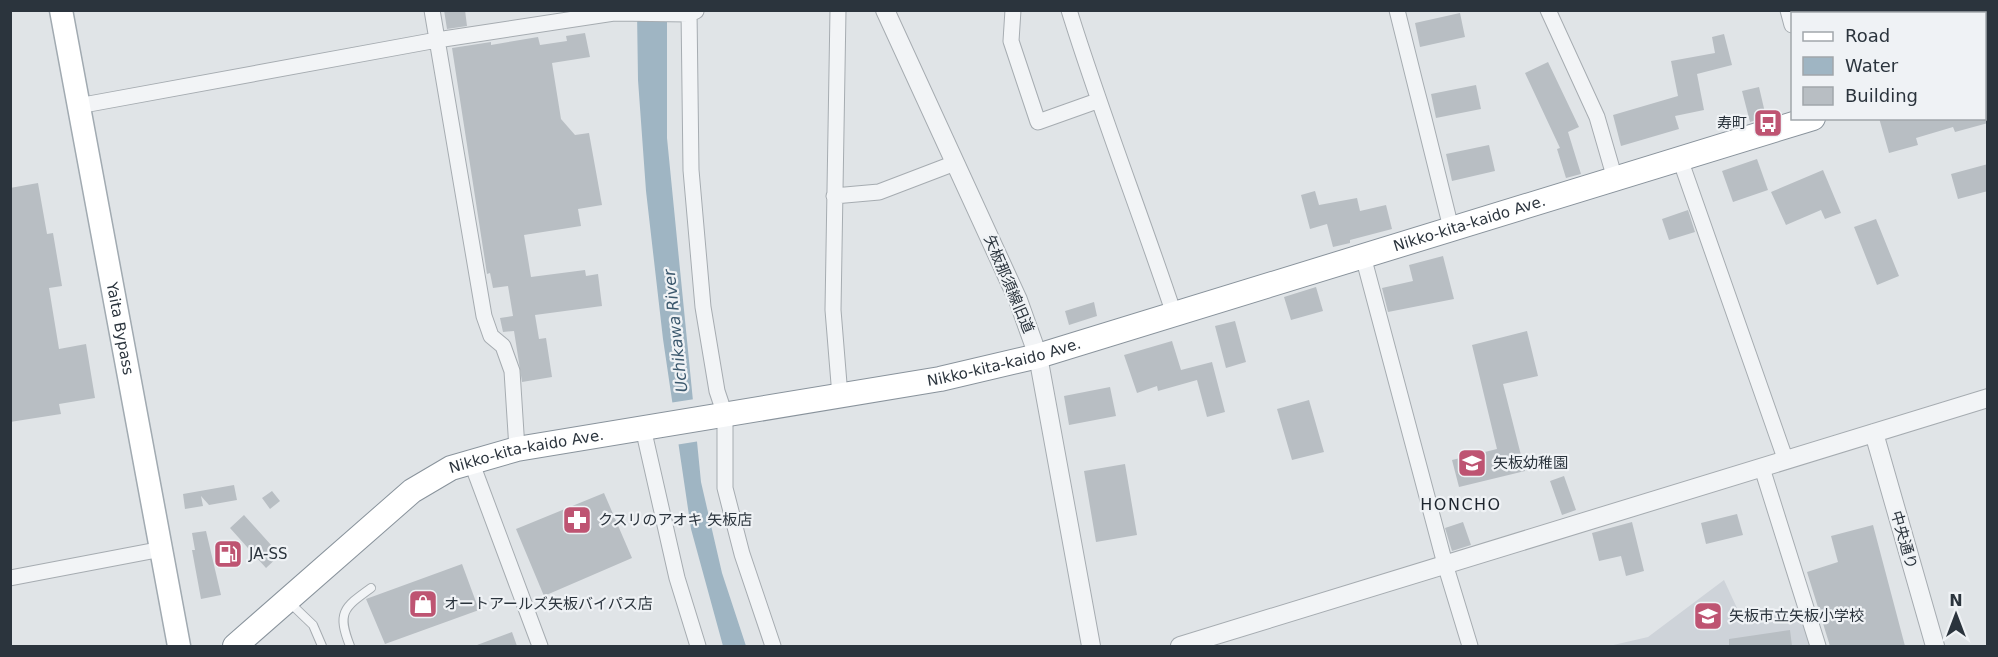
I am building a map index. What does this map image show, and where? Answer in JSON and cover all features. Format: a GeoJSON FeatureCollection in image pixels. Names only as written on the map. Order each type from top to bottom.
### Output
{"type":"FeatureCollection","features":[{"type":"Feature","properties":{"kind":"highway","name":"Nikko-kita-kaido Ave."},"geometry":{"type":"LineString","coordinates":[[235,646],[412,490],[471,461],[517,449],[940,379],[1038,356],[1807,120]]}},
{"type":"Feature","properties":{"kind":"main road","name":"Yaita Bypass"},"geometry":{"type":"LineString","coordinates":[[62,10],[179,646]]}},
{"type":"Feature","properties":{"kind":"street"},"geometry":{"type":"LineString","coordinates":[[432,10],[484,316],[491,336],[502,345],[512,370],[517,449]]}},
{"type":"Feature","properties":{"kind":"street"},"geometry":{"type":"LineString","coordinates":[[838,10],[833,310],[840,396]]}},
{"type":"Feature","properties":{"kind":"street","name":"矢板那須線旧道"},"geometry":{"type":"LineString","coordinates":[[885,10],[1018,300],[1038,356],[1091,646]]}},
{"type":"Feature","properties":{"kind":"street"},"geometry":{"type":"LineString","coordinates":[[1012,10],[1011,41],[1038,122],[1098,101]]}},
{"type":"Feature","properties":{"kind":"street"},"geometry":{"type":"LineString","coordinates":[[1069,10],[1098,101],[1132,190],[1174,314]]}},
{"type":"Feature","properties":{"kind":"street"},"geometry":{"type":"LineString","coordinates":[[1397,10],[1451,228]]}},
{"type":"Feature","properties":{"kind":"street"},"geometry":{"type":"LineString","coordinates":[[1548,10],[1597,117],[1615,179]]}},
{"type":"Feature","properties":{"kind":"street"},"geometry":{"type":"LineString","coordinates":[[78,106],[437,40],[614,13],[691,12],[689,117],[694,204],[703,307],[720,416],[725,488],[742,554],[772,646]]}},
{"type":"Feature","properties":{"kind":"street"},"geometry":{"type":"LineString","coordinates":[[1680,159],[1786,461]]}},
{"type":"Feature","properties":{"kind":"street"},"geometry":{"type":"LineString","coordinates":[[834,196],[879,192],[955,164]]}},
{"type":"Feature","properties":{"kind":"street"},"geometry":{"type":"LineString","coordinates":[[1363,256],[1445,564],[1470,646]]}},
{"type":"Feature","properties":{"kind":"street"},"geometry":{"type":"LineString","coordinates":[[1180,646],[1988,398]]}},
{"type":"Feature","properties":{"kind":"street"},"geometry":{"type":"LineString","coordinates":[[651,427],[677,578],[698,646]]}},
{"type":"Feature","properties":{"kind":"street","name":"中央通り"},"geometry":{"type":"LineString","coordinates":[[1874,434],[1935,646]]}},
{"type":"Feature","properties":{"kind":"street"},"geometry":{"type":"LineString","coordinates":[[471,461],[540,646]]}},
{"type":"Feature","properties":{"kind":"street"},"geometry":{"type":"LineString","coordinates":[[1762,468],[1818,646]]}},
{"type":"Feature","properties":{"kind":"street"},"geometry":{"type":"LineString","coordinates":[[10,578],[162,549]]}},
{"type":"Feature","properties":{"kind":"lane"},"geometry":{"type":"LineString","coordinates":[[350,646],[342,627],[344,614],[355,600],[371,588]]}},
{"type":"Feature","properties":{"kind":"lane"},"geometry":{"type":"LineString","coordinates":[[287,600],[313,625],[322,646]]}},
{"type":"Feature","properties":{"kind":"shaded area","name":"矢板市立矢板小学校"},"geometry":{"type":"Polygon","coordinates":[[[1724,580],[1743,621],[1801,611],[1810,646],[1609,646],[1648,637],[1724,580]]]}},
{"type":"Feature","properties":{"kind":"water","name":"Uchikawa River"},"geometry":{"type":"Polygon","coordinates":[[[637,11],[667,11],[667,138],[701,482],[722,573],[746,646],[723,646],[691,529],[663,339],[646,191],[638,80],[637,11]]]}},
{"type":"Feature","properties":{"kind":"pier"},"geometry":{"type":"Polygon","coordinates":[[[695,399],[700,441],[675,445],[669,403],[695,399]]]}},
{"type":"Feature","properties":{"kind":"building"},"geometry":{"type":"Polygon","coordinates":[[[444,10],[465,10],[467,26],[447,29],[444,10]]]}},
{"type":"Feature","properties":{"kind":"building"},"geometry":{"type":"Polygon","coordinates":[[[1460,13],[1465,37],[1420,47],[1415,23],[1460,13]]]}},
{"type":"Feature","properties":{"kind":"building"},"geometry":{"type":"Polygon","coordinates":[[[585,33],[590,57],[552,63],[561,119],[575,135],[589,133],[602,205],[578,209],[581,226],[524,235],[531,277],[585,270],[586,276],[598,274],[602,306],[535,315],[539,339],[546,338],[552,377],[522,382],[514,331],[503,332],[500,318],[513,316],[508,286],[493,288],[490,273],[487,274],[452,48],[491,42],[491,45],[538,37],[540,45],[567,41],[566,36],[585,33]]]}},
{"type":"Feature","properties":{"kind":"building"},"geometry":{"type":"Polygon","coordinates":[[[1724,34],[1732,65],[1697,74],[1704,110],[1675,116],[1679,129],[1621,146],[1613,115],[1678,96],[1671,61],[1715,53],[1712,37],[1724,34]]]}},
{"type":"Feature","properties":{"kind":"building"},"geometry":{"type":"Polygon","coordinates":[[[1548,62],[1579,127],[1568,132],[1581,174],[1566,178],[1557,149],[1560,148],[1525,73],[1548,62]]]}},
{"type":"Feature","properties":{"kind":"building"},"geometry":{"type":"Polygon","coordinates":[[[1476,85],[1481,109],[1436,118],[1431,94],[1476,85]]]}},
{"type":"Feature","properties":{"kind":"building"},"geometry":{"type":"Polygon","coordinates":[[[1759,87],[1766,117],[1750,122],[1742,91],[1759,87]]]}},
{"type":"Feature","properties":{"kind":"building"},"geometry":{"type":"Polygon","coordinates":[[[1988,118],[1988,123],[1955,132],[1953,127],[1916,138],[1918,145],[1889,153],[1880,120],[1986,120],[1988,118]]]}},
{"type":"Feature","properties":{"kind":"building"},"geometry":{"type":"Polygon","coordinates":[[[1489,145],[1495,171],[1452,181],[1446,154],[1489,145]]]}},
{"type":"Feature","properties":{"kind":"building"},"geometry":{"type":"Polygon","coordinates":[[[1757,159],[1768,190],[1733,202],[1722,171],[1757,159]]]}},
{"type":"Feature","properties":{"kind":"building"},"geometry":{"type":"Polygon","coordinates":[[[1988,164],[1988,191],[1958,199],[1951,174],[1988,164]]]}},
{"type":"Feature","properties":{"kind":"building"},"geometry":{"type":"Polygon","coordinates":[[[1823,170],[1841,213],[1825,219],[1821,210],[1786,225],[1771,192],[1823,170]]]}},
{"type":"Feature","properties":{"kind":"building"},"geometry":{"type":"Polygon","coordinates":[[[38,183],[47,234],[53,233],[62,286],[49,288],[59,349],[86,344],[95,398],[59,404],[61,414],[10,422],[10,188],[38,183]]]}},
{"type":"Feature","properties":{"kind":"building"},"geometry":{"type":"Polygon","coordinates":[[[1315,191],[1319,205],[1357,198],[1360,211],[1386,205],[1392,229],[1333,247],[1327,224],[1310,229],[1301,195],[1315,191]]]}},
{"type":"Feature","properties":{"kind":"building"},"geometry":{"type":"Polygon","coordinates":[[[1688,210],[1695,232],[1669,240],[1662,219],[1688,210]]]}},
{"type":"Feature","properties":{"kind":"building"},"geometry":{"type":"Polygon","coordinates":[[[1876,219],[1899,276],[1877,285],[1854,227],[1876,219]]]}},
{"type":"Feature","properties":{"kind":"building"},"geometry":{"type":"Polygon","coordinates":[[[1443,256],[1454,299],[1388,312],[1382,288],[1413,281],[1409,265],[1443,256]]]}},
{"type":"Feature","properties":{"kind":"building"},"geometry":{"type":"Polygon","coordinates":[[[1316,287],[1323,311],[1291,320],[1284,297],[1316,287]]]}},
{"type":"Feature","properties":{"kind":"building"},"geometry":{"type":"Polygon","coordinates":[[[1094,302],[1097,316],[1069,325],[1065,311],[1094,302]]]}},
{"type":"Feature","properties":{"kind":"building"},"geometry":{"type":"Polygon","coordinates":[[[1235,321],[1246,362],[1226,368],[1215,326],[1235,321]]]}},
{"type":"Feature","properties":{"kind":"building"},"geometry":{"type":"Polygon","coordinates":[[[1527,331],[1538,376],[1503,384],[1525,471],[1459,487],[1452,460],[1497,449],[1472,345],[1527,331]]]}},
{"type":"Feature","properties":{"kind":"building"},"geometry":{"type":"Polygon","coordinates":[[[1172,341],[1181,370],[1212,362],[1225,412],[1207,417],[1197,380],[1158,391],[1157,386],[1137,393],[1124,355],[1172,341]]]}},
{"type":"Feature","properties":{"kind":"building"},"geometry":{"type":"Polygon","coordinates":[[[1110,387],[1116,416],[1069,425],[1064,396],[1110,387]]]}},
{"type":"Feature","properties":{"kind":"building"},"geometry":{"type":"Polygon","coordinates":[[[1309,400],[1324,452],[1292,460],[1277,409],[1309,400]]]}},
{"type":"Feature","properties":{"kind":"building"},"geometry":{"type":"Polygon","coordinates":[[[1125,464],[1137,535],[1096,542],[1084,471],[1125,464]]]}},
{"type":"Feature","properties":{"kind":"building"},"geometry":{"type":"Polygon","coordinates":[[[1564,476],[1576,510],[1562,515],[1550,481],[1564,476]]]}},
{"type":"Feature","properties":{"kind":"building"},"geometry":{"type":"Polygon","coordinates":[[[234,485],[237,500],[209,505],[201,496],[203,506],[185,509],[183,494],[234,485]]]}},
{"type":"Feature","properties":{"kind":"building"},"geometry":{"type":"Polygon","coordinates":[[[272,491],[280,501],[270,509],[262,498],[272,491]]]}},
{"type":"Feature","properties":{"kind":"building"},"geometry":{"type":"Polygon","coordinates":[[[604,493],[632,558],[544,596],[516,529],[604,493]]]}},
{"type":"Feature","properties":{"kind":"building"},"geometry":{"type":"Polygon","coordinates":[[[1737,514],[1743,535],[1706,544],[1701,523],[1737,514]]]}},
{"type":"Feature","properties":{"kind":"building"},"geometry":{"type":"Polygon","coordinates":[[[244,515],[280,555],[266,568],[230,528],[244,515]]]}},
{"type":"Feature","properties":{"kind":"building"},"geometry":{"type":"Polygon","coordinates":[[[1463,522],[1471,545],[1452,551],[1445,528],[1463,522]]]}},
{"type":"Feature","properties":{"kind":"building"},"geometry":{"type":"Polygon","coordinates":[[[1632,522],[1644,571],[1626,576],[1621,556],[1599,561],[1592,533],[1632,522]]]}},
{"type":"Feature","properties":{"kind":"building"},"geometry":{"type":"Polygon","coordinates":[[[1873,525],[1905,646],[1830,646],[1807,572],[1838,562],[1831,536],[1873,525]]]}},
{"type":"Feature","properties":{"kind":"building"},"geometry":{"type":"Polygon","coordinates":[[[206,531],[221,595],[201,599],[192,550],[195,550],[192,533],[206,531]]]}},
{"type":"Feature","properties":{"kind":"building","name":"オートアールズ矢板バイパス店"},"geometry":{"type":"Polygon","coordinates":[[[462,564],[479,610],[385,644],[366,599],[462,564]]]}},
{"type":"Feature","properties":{"kind":"building"},"geometry":{"type":"Polygon","coordinates":[[[1790,630],[1792,646],[1729,646],[1729,639],[1790,630]]]}},
{"type":"Feature","properties":{"kind":"building"},"geometry":{"type":"Polygon","coordinates":[[[512,632],[517,646],[477,645],[512,632]]]}},
{"type":"Feature","properties":{"kind":"place","name":"寿町"},"geometry":{"type":"Point","coordinates":[1768,123]}},
{"type":"Feature","properties":{"kind":"place","name":"矢板幼稚園"},"geometry":{"type":"Point","coordinates":[1472,463]}},
{"type":"Feature","properties":{"kind":"place","name":"クスリのアオキ 矢板店"},"geometry":{"type":"Point","coordinates":[577,520]}},
{"type":"Feature","properties":{"kind":"place","name":"JA-SS"},"geometry":{"type":"Point","coordinates":[228,554]}},
{"type":"Feature","properties":{"kind":"place","name":"オートアールズ矢板バイパス店"},"geometry":{"type":"Point","coordinates":[423,604]}},
{"type":"Feature","properties":{"kind":"place","name":"矢板市立矢板小学校"},"geometry":{"type":"Point","coordinates":[1708,616]}},
{"type":"Feature","properties":{"kind":"district","name":"HONCHO"},"geometry":{"type":"Point","coordinates":[1461,504]}}]}
